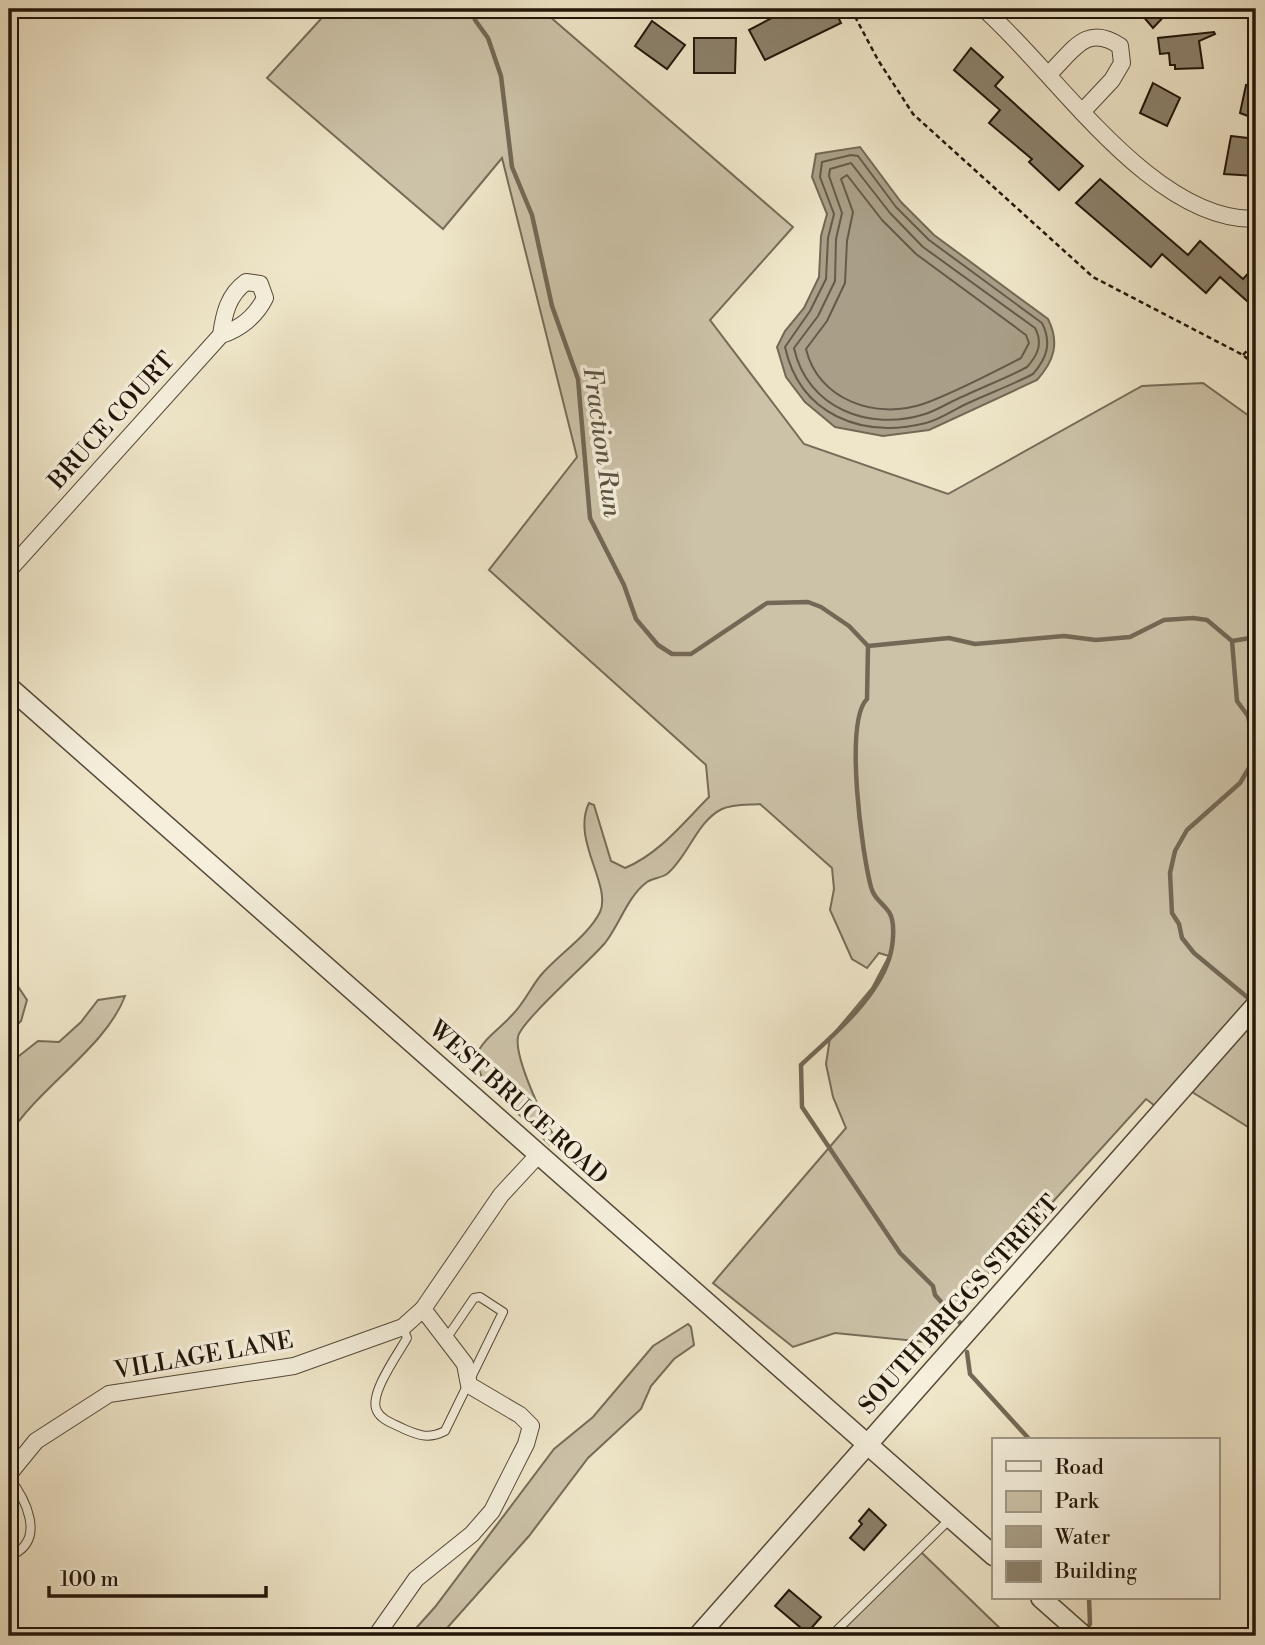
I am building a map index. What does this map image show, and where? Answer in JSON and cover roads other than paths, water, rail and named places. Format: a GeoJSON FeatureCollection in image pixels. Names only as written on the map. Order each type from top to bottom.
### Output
{"type":"FeatureCollection","features":[{"type":"Feature","properties":{"kind":"street"},"geometry":{"type":"LineString","coordinates":[[984,9],[1049,74],[1082,112],[1145,170],[1190,204],[1238,220],[1256,219]]}},
{"type":"Feature","properties":{"kind":"street"},"geometry":{"type":"LineString","coordinates":[[1049,74],[1087,37],[1104,35],[1120,46],[1122,63],[1112,80],[1082,112]]}},
{"type":"Feature","properties":{"kind":"street","name":"BRUCE COURT"},"geometry":{"type":"LineString","coordinates":[[9,570],[221,335]]}},
{"type":"Feature","properties":{"kind":"street","name":"WEST BRUCE ROAD"},"geometry":{"type":"LineString","coordinates":[[9,687],[992,1554]]}},
{"type":"Feature","properties":{"kind":"street","name":"SOUTH BRIGGS STREET"},"geometry":{"type":"LineString","coordinates":[[698,1636],[1253,1008]]}},
{"type":"Feature","properties":{"kind":"street","name":"VILLAGE LANE"},"geometry":{"type":"LineString","coordinates":[[9,1476],[36,1441],[109,1394],[295,1366],[402,1326],[423,1309],[501,1195],[539,1154]]}},
{"type":"Feature","properties":{"kind":"street"},"geometry":{"type":"LineString","coordinates":[[376,1636],[416,1579],[472,1534],[492,1511],[526,1444],[531,1426],[520,1415],[469,1385],[466,1364],[423,1309]]}},
{"type":"Feature","properties":{"kind":"street"},"geometry":{"type":"LineString","coordinates":[[1043,1600],[1084,1636]]}},
{"type":"Feature","properties":{"kind":"lane"},"geometry":{"type":"LineString","coordinates":[[402,1326],[407,1338],[376,1392],[375,1409],[382,1418],[421,1437],[434,1436],[444,1431],[503,1312],[480,1297],[474,1298],[446,1339]]}},
{"type":"Feature","properties":{"kind":"lane"},"geometry":{"type":"LineString","coordinates":[[9,1476],[23,1496],[31,1534],[25,1548],[14,1554],[9,1551]]}},
{"type":"Feature","properties":{"kind":"lane"},"geometry":{"type":"LineString","coordinates":[[831,1636],[951,1518]]}},
{"type":"Feature","properties":{"kind":"water"},"geometry":{"type":"Polygon","coordinates":[[[860,147],[901,202],[934,235],[1048,319],[1054,336],[1053,351],[1048,366],[1037,380],[929,430],[883,436],[835,427],[805,402],[786,377],[777,347],[785,331],[804,308],[819,277],[821,236],[827,214],[812,177],[816,154],[860,147]]]}},
{"type":"Feature","properties":{"kind":"waterway","name":"Fraction Run"},"geometry":{"type":"LineString","coordinates":[[473,9],[475,20],[488,38],[501,76],[512,167],[532,215],[552,306],[578,379],[590,518],[624,585],[636,619],[658,645],[672,654],[691,654],[767,603],[808,602],[821,607],[849,626],[868,646]]}},
{"type":"Feature","properties":{"kind":"waterway","name":"Fraction Run"},"geometry":{"type":"LineString","coordinates":[[868,646],[949,638],[975,644],[1064,636],[1096,640],[1130,637],[1164,620],[1207,620],[1232,641],[1237,701],[1248,716],[1256,753]]}},
{"type":"Feature","properties":{"kind":"waterway"},"geometry":{"type":"LineString","coordinates":[[1232,641],[1256,637]]}},
{"type":"Feature","properties":{"kind":"waterway"},"geometry":{"type":"LineString","coordinates":[[868,646],[867,699],[860,712],[857,733],[857,789],[863,847],[871,887],[891,917],[893,942],[889,959],[874,989],[839,1030],[801,1065],[802,1107],[900,1253],[933,1286],[935,1295],[962,1325]]}},
{"type":"Feature","properties":{"kind":"waterway","name":"Fraction Run"},"geometry":{"type":"LineString","coordinates":[[1253,1002],[1194,953],[1182,938],[1179,924],[1172,913],[1170,873],[1175,851],[1187,830],[1240,783],[1256,756]]}},
{"type":"Feature","properties":{"kind":"waterway"},"geometry":{"type":"LineString","coordinates":[[967,1352],[970,1374],[1028,1438]]}},
{"type":"Feature","properties":{"kind":"waterway"},"geometry":{"type":"LineString","coordinates":[[1085,1631],[1090,1624],[1089,1600]]}}]}
